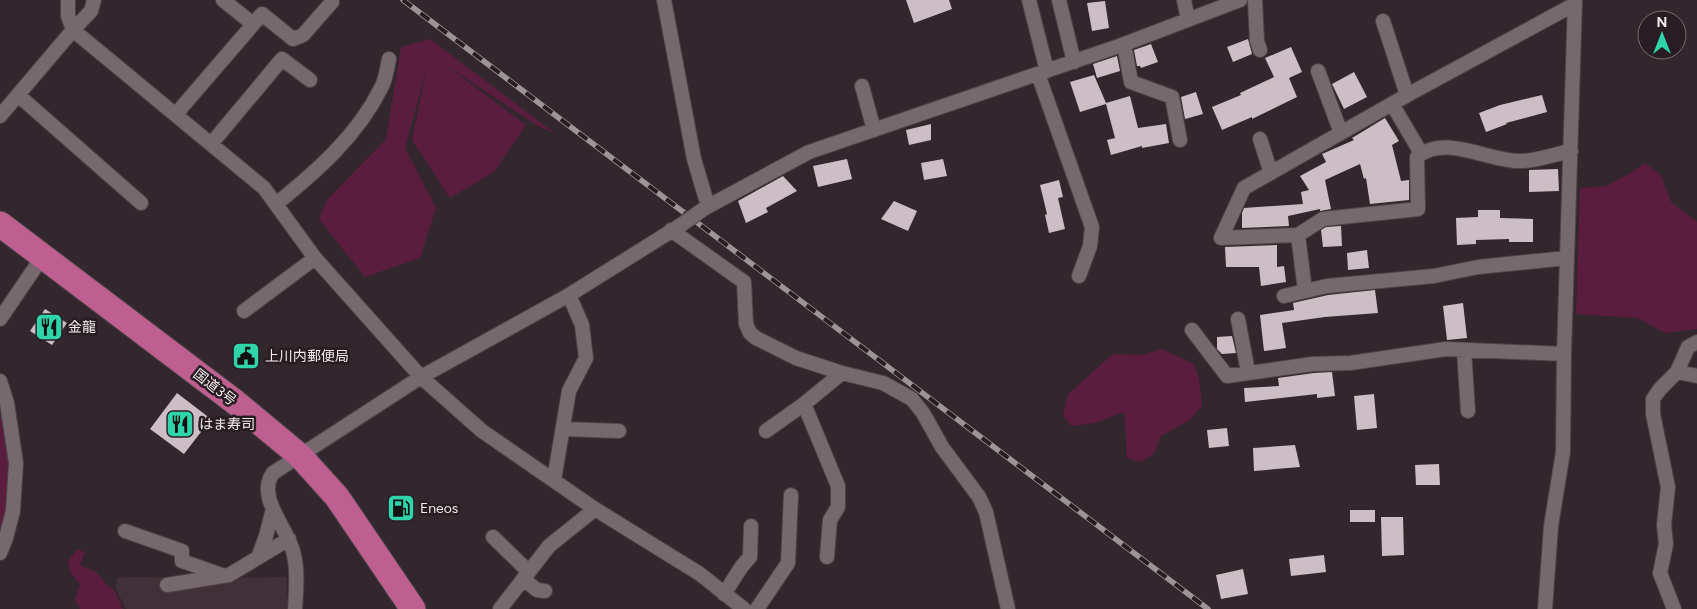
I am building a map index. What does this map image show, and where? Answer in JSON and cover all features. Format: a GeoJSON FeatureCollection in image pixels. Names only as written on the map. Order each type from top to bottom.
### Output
{"type":"FeatureCollection","features":[{"type":"Feature","properties":{"kind":"highway","name":"国道3号"},"geometry":{"type":"LineString","coordinates":[[0,224],[235,402],[300,456],[337,497],[413,609]]}},
{"type":"Feature","properties":{"kind":"street"},"geometry":{"type":"LineString","coordinates":[[68,0],[68,16],[73,30],[264,188],[315,258],[421,377],[482,431],[595,509],[700,574],[744,609]]}},
{"type":"Feature","properties":{"kind":"street"},"geometry":{"type":"LineString","coordinates":[[0,116],[91,11],[94,0]]}},
{"type":"Feature","properties":{"kind":"street"},"geometry":{"type":"LineString","coordinates":[[223,0],[253,24]]}},
{"type":"Feature","properties":{"kind":"street"},"geometry":{"type":"LineString","coordinates":[[664,0],[694,159],[707,207]]}},
{"type":"Feature","properties":{"kind":"street"},"geometry":{"type":"LineString","coordinates":[[1028,0],[1043,72],[1092,227],[1090,246],[1079,276]]}},
{"type":"Feature","properties":{"kind":"street"},"geometry":{"type":"LineString","coordinates":[[1059,0],[1074,62]]}},
{"type":"Feature","properties":{"kind":"street"},"geometry":{"type":"LineString","coordinates":[[1184,0],[1188,20]]}},
{"type":"Feature","properties":{"kind":"street"},"geometry":{"type":"LineString","coordinates":[[295,609],[294,555],[289,539],[272,509],[269,496],[269,478],[273,473],[421,377],[569,295],[707,207],[809,152],[1074,62],[1240,0]]}},
{"type":"Feature","properties":{"kind":"street"},"geometry":{"type":"LineString","coordinates":[[1255,0],[1257,41],[1260,50]]}},
{"type":"Feature","properties":{"kind":"street"},"geometry":{"type":"LineString","coordinates":[[176,114],[262,14],[293,38],[303,35],[332,2]]}},
{"type":"Feature","properties":{"kind":"street"},"geometry":{"type":"LineString","coordinates":[[1571,151],[1523,161],[1500,159],[1453,147],[1436,148],[1421,153],[1417,157],[1418,209],[1323,219],[1298,235],[1221,238],[1244,188],[1575,2]]}},
{"type":"Feature","properties":{"kind":"street"},"geometry":{"type":"LineString","coordinates":[[1544,609],[1551,526],[1563,452],[1564,354],[1575,2]]}},
{"type":"Feature","properties":{"kind":"street"},"geometry":{"type":"LineString","coordinates":[[1383,21],[1407,95]]}},
{"type":"Feature","properties":{"kind":"street"},"geometry":{"type":"LineString","coordinates":[[1124,44],[1131,82],[1172,97],[1180,140]]}},
{"type":"Feature","properties":{"kind":"street"},"geometry":{"type":"LineString","coordinates":[[211,144],[282,59],[310,80]]}},
{"type":"Feature","properties":{"kind":"street"},"geometry":{"type":"LineString","coordinates":[[276,204],[303,183],[357,128],[382,87],[389,59]]}},
{"type":"Feature","properties":{"kind":"street"},"geometry":{"type":"LineString","coordinates":[[1318,70],[1341,133]]}},
{"type":"Feature","properties":{"kind":"street"},"geometry":{"type":"LineString","coordinates":[[862,86],[874,130]]}},
{"type":"Feature","properties":{"kind":"street"},"geometry":{"type":"LineString","coordinates":[[1165,95],[1182,90]]}},
{"type":"Feature","properties":{"kind":"street"},"geometry":{"type":"LineString","coordinates":[[18,95],[141,203]]}},
{"type":"Feature","properties":{"kind":"street"},"geometry":{"type":"LineString","coordinates":[[1392,104],[1421,153]]}},
{"type":"Feature","properties":{"kind":"street"},"geometry":{"type":"LineString","coordinates":[[1260,139],[1271,173]]}},
{"type":"Feature","properties":{"kind":"street"},"geometry":{"type":"LineString","coordinates":[[676,227],[744,282],[746,324],[750,333],[756,338],[796,358],[842,373],[883,383],[912,399],[923,413],[942,447],[979,497],[986,512],[1008,609]]}},
{"type":"Feature","properties":{"kind":"street"},"geometry":{"type":"LineString","coordinates":[[1298,235],[1305,291]]}},
{"type":"Feature","properties":{"kind":"street"},"geometry":{"type":"LineString","coordinates":[[0,319],[43,256]]}},
{"type":"Feature","properties":{"kind":"street"},"geometry":{"type":"LineString","coordinates":[[244,311],[315,258]]}},
{"type":"Feature","properties":{"kind":"street"},"geometry":{"type":"LineString","coordinates":[[1284,296],[1327,286],[1434,276],[1478,267],[1567,258]]}},
{"type":"Feature","properties":{"kind":"street"},"geometry":{"type":"LineString","coordinates":[[554,480],[569,391],[586,358],[582,325],[569,295]]}},
{"type":"Feature","properties":{"kind":"street"},"geometry":{"type":"LineString","coordinates":[[1238,319],[1248,372]]}},
{"type":"Feature","properties":{"kind":"street"},"geometry":{"type":"LineString","coordinates":[[1192,330],[1227,376],[1313,364],[1350,363],[1446,349],[1564,354]]}},
{"type":"Feature","properties":{"kind":"street"},"geometry":{"type":"LineString","coordinates":[[1674,609],[1660,573],[1666,544],[1664,525],[1668,488],[1653,414],[1653,399],[1660,388],[1677,372],[1688,347],[1697,342]]}},
{"type":"Feature","properties":{"kind":"street"},"geometry":{"type":"LineString","coordinates":[[1464,350],[1468,411]]}},
{"type":"Feature","properties":{"kind":"street"},"geometry":{"type":"LineString","coordinates":[[1677,372],[1697,376]]}},
{"type":"Feature","properties":{"kind":"street"},"geometry":{"type":"LineString","coordinates":[[766,431],[804,404],[842,373]]}},
{"type":"Feature","properties":{"kind":"street"},"geometry":{"type":"LineString","coordinates":[[0,381],[7,402],[16,463],[13,511],[0,553]]}},
{"type":"Feature","properties":{"kind":"street"},"geometry":{"type":"LineString","coordinates":[[804,404],[838,486],[838,507],[830,520],[827,556]]}},
{"type":"Feature","properties":{"kind":"street"},"geometry":{"type":"LineString","coordinates":[[563,429],[619,431]]}},
{"type":"Feature","properties":{"kind":"street"},"geometry":{"type":"LineString","coordinates":[[757,609],[788,563],[791,495]]}},
{"type":"Feature","properties":{"kind":"street"},"geometry":{"type":"LineString","coordinates":[[258,558],[266,536],[272,509]]}},
{"type":"Feature","properties":{"kind":"street"},"geometry":{"type":"LineString","coordinates":[[500,609],[549,546],[595,509]]}},
{"type":"Feature","properties":{"kind":"street"},"geometry":{"type":"LineString","coordinates":[[724,594],[750,556],[751,526]]}},
{"type":"Feature","properties":{"kind":"street"},"geometry":{"type":"LineString","coordinates":[[125,531],[182,551],[182,560],[225,576]]}},
{"type":"Feature","properties":{"kind":"street"},"geometry":{"type":"LineString","coordinates":[[492,537],[537,590],[545,591]]}},
{"type":"Feature","properties":{"kind":"street"},"geometry":{"type":"LineString","coordinates":[[167,585],[229,576],[289,539]]}},
{"type":"Feature","properties":{"kind":"shaded area"},"geometry":{"type":"Polygon","coordinates":[[[430,39],[556,134],[536,125],[444,64],[526,125],[494,172],[450,198],[412,140],[427,67],[405,148],[436,208],[420,258],[365,277],[319,219],[326,201],[386,139],[401,47],[430,39]]]}},
{"type":"Feature","properties":{"kind":"shaded area"},"geometry":{"type":"Polygon","coordinates":[[[1645,163],[1661,175],[1671,202],[1697,222],[1697,329],[1665,333],[1637,318],[1576,314],[1580,188],[1606,186],[1645,163]]]}},
{"type":"Feature","properties":{"kind":"shaded area"},"geometry":{"type":"Polygon","coordinates":[[[1162,349],[1194,364],[1199,378],[1202,406],[1190,420],[1161,436],[1153,455],[1140,462],[1127,458],[1124,412],[1095,423],[1071,426],[1063,415],[1068,394],[1113,354],[1142,355],[1162,349]]]}},
{"type":"Feature","properties":{"kind":"shaded area"},"geometry":{"type":"Polygon","coordinates":[[[0,412],[9,463],[7,510],[0,533],[0,412]]]}},
{"type":"Feature","properties":{"kind":"shaded area"},"geometry":{"type":"Polygon","coordinates":[[[78,549],[85,553],[80,565],[96,572],[114,590],[123,609],[80,609],[75,600],[80,584],[70,572],[68,560],[78,549]]]}},
{"type":"Feature","properties":{"kind":"shaded area"},"geometry":{"type":"Polygon","coordinates":[[[286,577],[288,609],[126,609],[116,589],[117,578],[286,577]]]}},
{"type":"Feature","properties":{"kind":"building"},"geometry":{"type":"Polygon","coordinates":[[[906,0],[949,0],[952,9],[914,23],[906,0]]]}},
{"type":"Feature","properties":{"kind":"building"},"geometry":{"type":"Polygon","coordinates":[[[1105,1],[1109,28],[1092,31],[1087,3],[1105,1]]]}},
{"type":"Feature","properties":{"kind":"building"},"geometry":{"type":"Polygon","coordinates":[[[1248,39],[1252,54],[1233,62],[1227,47],[1248,39]]]}},
{"type":"Feature","properties":{"kind":"building"},"geometry":{"type":"Polygon","coordinates":[[[1151,44],[1158,62],[1141,68],[1137,66],[1134,50],[1151,44]]]}},
{"type":"Feature","properties":{"kind":"building"},"geometry":{"type":"Polygon","coordinates":[[[1291,47],[1302,72],[1289,78],[1297,97],[1252,119],[1252,117],[1222,130],[1212,107],[1241,95],[1240,93],[1274,77],[1265,58],[1291,47]]]}},
{"type":"Feature","properties":{"kind":"building"},"geometry":{"type":"Polygon","coordinates":[[[1117,56],[1120,71],[1097,78],[1093,64],[1117,56]]]}},
{"type":"Feature","properties":{"kind":"building"},"geometry":{"type":"Polygon","coordinates":[[[1354,72],[1367,97],[1344,109],[1332,84],[1354,72]]]}},
{"type":"Feature","properties":{"kind":"building"},"geometry":{"type":"Polygon","coordinates":[[[1094,75],[1106,103],[1130,96],[1138,128],[1166,124],[1169,143],[1142,148],[1142,146],[1111,155],[1107,140],[1115,138],[1106,104],[1080,112],[1070,82],[1094,75]]]}},
{"type":"Feature","properties":{"kind":"building"},"geometry":{"type":"Polygon","coordinates":[[[1196,92],[1203,114],[1185,119],[1181,97],[1196,92]]]}},
{"type":"Feature","properties":{"kind":"building"},"geometry":{"type":"Polygon","coordinates":[[[1542,95],[1547,112],[1506,123],[1486,132],[1479,113],[1500,105],[1542,95]]]}},
{"type":"Feature","properties":{"kind":"building"},"geometry":{"type":"Polygon","coordinates":[[[1385,118],[1399,141],[1392,145],[1401,181],[1409,180],[1409,200],[1370,204],[1366,178],[1364,179],[1360,164],[1325,180],[1331,209],[1320,211],[1320,209],[1288,216],[1289,226],[1242,228],[1244,208],[1303,204],[1301,192],[1309,190],[1300,176],[1326,162],[1322,154],[1354,140],[1352,138],[1385,118]]]}},
{"type":"Feature","properties":{"kind":"building"},"geometry":{"type":"Polygon","coordinates":[[[931,124],[931,140],[909,145],[906,130],[931,124]]]}},
{"type":"Feature","properties":{"kind":"building"},"geometry":{"type":"Polygon","coordinates":[[[847,159],[852,179],[818,187],[813,166],[847,159]]]}},
{"type":"Feature","properties":{"kind":"building"},"geometry":{"type":"Polygon","coordinates":[[[943,159],[947,176],[924,180],[921,163],[943,159]]]}},
{"type":"Feature","properties":{"kind":"building"},"geometry":{"type":"Polygon","coordinates":[[[1558,169],[1559,191],[1529,192],[1529,170],[1558,169]]]}},
{"type":"Feature","properties":{"kind":"building"},"geometry":{"type":"Polygon","coordinates":[[[783,176],[797,191],[766,208],[768,212],[746,223],[738,201],[783,176]]]}},
{"type":"Feature","properties":{"kind":"building"},"geometry":{"type":"Polygon","coordinates":[[[1059,180],[1063,197],[1058,198],[1065,229],[1049,233],[1045,215],[1047,214],[1040,185],[1059,180]]]}},
{"type":"Feature","properties":{"kind":"building"},"geometry":{"type":"Polygon","coordinates":[[[894,201],[917,211],[908,231],[881,219],[894,201]]]}},
{"type":"Feature","properties":{"kind":"building"},"geometry":{"type":"Polygon","coordinates":[[[1478,210],[1500,210],[1500,218],[1533,219],[1533,242],[1509,242],[1509,239],[1476,240],[1476,244],[1457,245],[1456,218],[1478,217],[1478,210]]]}},
{"type":"Feature","properties":{"kind":"building"},"geometry":{"type":"Polygon","coordinates":[[[1341,226],[1342,246],[1323,247],[1321,230],[1326,227],[1341,226]]]}},
{"type":"Feature","properties":{"kind":"building"},"geometry":{"type":"Polygon","coordinates":[[[1277,245],[1277,267],[1284,266],[1286,282],[1261,286],[1259,267],[1226,267],[1225,247],[1277,245]]]}},
{"type":"Feature","properties":{"kind":"building"},"geometry":{"type":"Polygon","coordinates":[[[1367,250],[1369,268],[1348,270],[1347,253],[1367,250]]]}},
{"type":"Feature","properties":{"kind":"building"},"geometry":{"type":"Polygon","coordinates":[[[1375,290],[1378,313],[1325,317],[1282,323],[1286,348],[1264,351],[1260,315],[1294,310],[1293,303],[1328,295],[1375,290]]]}},
{"type":"Feature","properties":{"kind":"building"},"geometry":{"type":"Polygon","coordinates":[[[1463,303],[1467,338],[1447,340],[1443,306],[1463,303]]]}},
{"type":"Feature","properties":{"kind":"building","name":"金龍"},"geometry":{"type":"Polygon","coordinates":[[[45,309],[67,323],[52,345],[30,331],[45,309]]]}},
{"type":"Feature","properties":{"kind":"building"},"geometry":{"type":"Polygon","coordinates":[[[1232,336],[1236,353],[1222,354],[1217,349],[1217,337],[1232,336]]]}},
{"type":"Feature","properties":{"kind":"building"},"geometry":{"type":"Polygon","coordinates":[[[1332,372],[1335,396],[1317,398],[1317,394],[1245,402],[1244,388],[1279,386],[1278,378],[1332,372]]]}},
{"type":"Feature","properties":{"kind":"building","name":"はま寿司"},"geometry":{"type":"Polygon","coordinates":[[[177,393],[211,419],[184,454],[150,429],[177,393]]]}},
{"type":"Feature","properties":{"kind":"building"},"geometry":{"type":"Polygon","coordinates":[[[1374,394],[1377,428],[1357,430],[1354,396],[1374,394]]]}},
{"type":"Feature","properties":{"kind":"building"},"geometry":{"type":"Polygon","coordinates":[[[1227,428],[1229,446],[1209,448],[1207,430],[1227,428]]]}},
{"type":"Feature","properties":{"kind":"building"},"geometry":{"type":"Polygon","coordinates":[[[1295,445],[1300,467],[1254,471],[1253,448],[1295,445]]]}},
{"type":"Feature","properties":{"kind":"building"},"geometry":{"type":"Polygon","coordinates":[[[1439,464],[1440,485],[1416,485],[1415,465],[1439,464]]]}},
{"type":"Feature","properties":{"kind":"building"},"geometry":{"type":"Polygon","coordinates":[[[1350,510],[1375,510],[1375,522],[1350,522],[1350,510]]]}},
{"type":"Feature","properties":{"kind":"building"},"geometry":{"type":"Polygon","coordinates":[[[1381,517],[1403,517],[1404,555],[1382,556],[1381,517]]]}},
{"type":"Feature","properties":{"kind":"building"},"geometry":{"type":"Polygon","coordinates":[[[1324,555],[1326,572],[1291,576],[1289,559],[1324,555]]]}},
{"type":"Feature","properties":{"kind":"building"},"geometry":{"type":"Polygon","coordinates":[[[1243,569],[1248,594],[1221,599],[1216,575],[1243,569]]]}},
{"type":"Feature","properties":{"kind":"railway"},"geometry":{"type":"LineString","coordinates":[[403,0],[1208,609]]}},
{"type":"Feature","properties":{"kind":"place","name":"金龍"},"geometry":{"type":"Point","coordinates":[49,327]}},
{"type":"Feature","properties":{"kind":"place","name":"上川内郵便局"},"geometry":{"type":"Point","coordinates":[246,356]}},
{"type":"Feature","properties":{"kind":"place","name":"はま寿司"},"geometry":{"type":"Point","coordinates":[180,424]}},
{"type":"Feature","properties":{"kind":"place","name":"Eneos"},"geometry":{"type":"Point","coordinates":[401,508]}}]}
